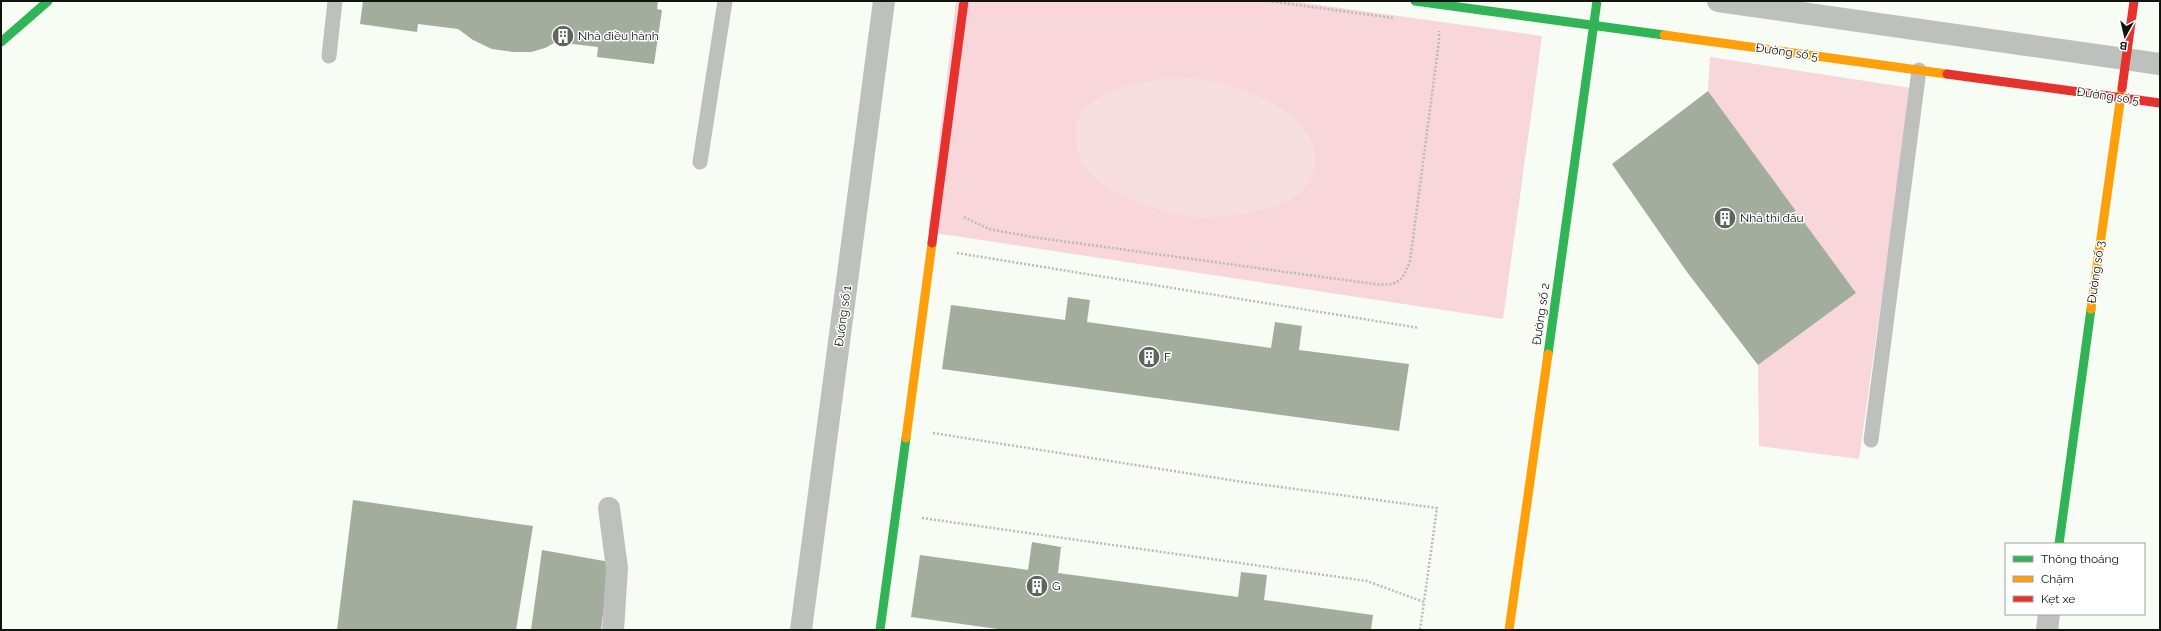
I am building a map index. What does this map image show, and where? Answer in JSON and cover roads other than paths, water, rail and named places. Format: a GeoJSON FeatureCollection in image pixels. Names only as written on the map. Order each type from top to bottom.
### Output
{"type":"FeatureCollection","features":[{"type":"Feature","properties":{"kind":"street"},"geometry":{"type":"LineString","coordinates":[[1,42],[48,1]]}},
{"type":"Feature","properties":{"kind":"street","name":"Đường số 1"},"geometry":{"type":"LineString","coordinates":[[801,630],[884,1]]}},
{"type":"Feature","properties":{"kind":"street"},"geometry":{"type":"LineString","coordinates":[[880,630],[964,1]]}},
{"type":"Feature","properties":{"kind":"street","name":"Đường số 5"},"geometry":{"type":"LineString","coordinates":[[1415,1],[2160,104]]}},
{"type":"Feature","properties":{"kind":"street","name":"Đường số 2"},"geometry":{"type":"LineString","coordinates":[[1509,630],[1597,1]]}},
{"type":"Feature","properties":{"kind":"street"},"geometry":{"type":"LineString","coordinates":[[1718,1],[2160,64]]}},
{"type":"Feature","properties":{"kind":"street","name":"Đường số 3"},"geometry":{"type":"LineString","coordinates":[[2059,543],[2134,1]]}},
{"type":"Feature","properties":{"kind":"street"},"geometry":{"type":"LineString","coordinates":[[609,508],[617,568],[613,630]]}},
{"type":"Feature","properties":{"kind":"street"},"geometry":{"type":"LineString","coordinates":[[2047,630],[2049,615]]}},
{"type":"Feature","properties":{"kind":"lane"},"geometry":{"type":"LineString","coordinates":[[329,56],[335,1]]}},
{"type":"Feature","properties":{"kind":"lane"},"geometry":{"type":"LineString","coordinates":[[700,162],[725,1]]}},
{"type":"Feature","properties":{"kind":"lane"},"geometry":{"type":"LineString","coordinates":[[1871,440],[1919,70]]}},
{"type":"Feature","properties":{"kind":"place","name":"Nhà điều hành"},"geometry":{"type":"Point","coordinates":[563,36]}},
{"type":"Feature","properties":{"kind":"place","name":"Nhà thi đấu"},"geometry":{"type":"Point","coordinates":[1725,218]}},
{"type":"Feature","properties":{"kind":"place","name":"F"},"geometry":{"type":"Point","coordinates":[1149,357]}},
{"type":"Feature","properties":{"kind":"place","name":"G"},"geometry":{"type":"Point","coordinates":[1037,586]}}]}
